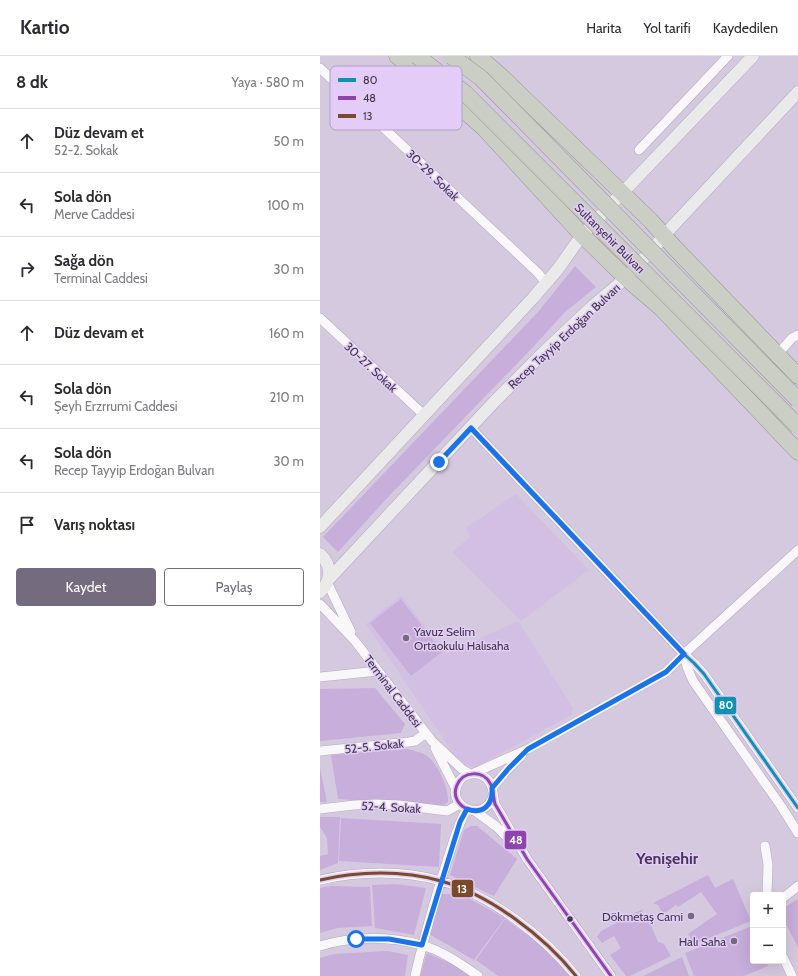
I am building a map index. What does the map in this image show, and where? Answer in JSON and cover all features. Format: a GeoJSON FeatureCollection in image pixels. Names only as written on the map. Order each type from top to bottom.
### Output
{"type":"FeatureCollection","features":[{"type":"Feature","properties":{"kind":"highway"},"geometry":{"type":"LineString","coordinates":[[397,56],[410,66]]}},
{"type":"Feature","properties":{"kind":"highway","name":"Sultanşehir Bulvarı"},"geometry":{"type":"LineString","coordinates":[[417,56],[430,66]]}},
{"type":"Feature","properties":{"kind":"highway","name":"Sultanşehir Bulvarı"},"geometry":{"type":"LineString","coordinates":[[451,56],[481,78],[798,400]]}},
{"type":"Feature","properties":{"kind":"highway"},"geometry":{"type":"LineString","coordinates":[[478,56],[651,221],[798,376]]}},
{"type":"Feature","properties":{"kind":"highway","name":"Sultanşehir Bulvarı"},"geometry":{"type":"LineString","coordinates":[[462,91],[798,426]]}},
{"type":"Feature","properties":{"kind":"highway"},"geometry":{"type":"LineString","coordinates":[[462,109],[484,128],[582,235],[626,278],[661,308],[798,452]]}},
{"type":"Feature","properties":{"kind":"street"},"geometry":{"type":"LineString","coordinates":[[639,150],[728,56]]}},
{"type":"Feature","properties":{"kind":"street"},"geometry":{"type":"LineString","coordinates":[[320,527],[546,283],[582,235],[753,56]]}},
{"type":"Feature","properties":{"kind":"street","name":"30-29. Sokak"},"geometry":{"type":"LineString","coordinates":[[320,68],[330,77]]}},
{"type":"Feature","properties":{"kind":"street","name":"Recep Tayyip Erdoğan Bulvarı"},"geometry":{"type":"LineString","coordinates":[[325,585],[546,350],[594,305],[626,278],[798,92]]}},
{"type":"Feature","properties":{"kind":"street","name":"30-29. Sokak"},"geometry":{"type":"LineString","coordinates":[[386,130],[546,283]]}},
{"type":"Feature","properties":{"kind":"street","name":"30-27. Sokak"},"geometry":{"type":"LineString","coordinates":[[320,318],[424,415]]}},
{"type":"Feature","properties":{"kind":"street"},"geometry":{"type":"LineString","coordinates":[[777,354],[792,338],[798,335]]}},
{"type":"Feature","properties":{"kind":"street"},"geometry":{"type":"LineString","coordinates":[[471,428],[704,674],[798,808]]}},
{"type":"Feature","properties":{"kind":"street"},"geometry":{"type":"LineString","coordinates":[[456,789],[461,779],[528,749],[666,672],[798,550]]}},
{"type":"Feature","properties":{"kind":"street"},"geometry":{"type":"LineString","coordinates":[[320,554],[328,565],[329,574],[325,585]]}},
{"type":"Feature","properties":{"kind":"street","name":"Terminal Caddesi"},"geometry":{"type":"LineString","coordinates":[[325,585],[355,640],[432,741],[463,770],[485,777],[491,784],[498,811],[527,859],[611,976]]}},
{"type":"Feature","properties":{"kind":"street","name":"Terminal Caddesi"},"geometry":{"type":"LineString","coordinates":[[320,604],[355,640]]}},
{"type":"Feature","properties":{"kind":"street"},"geometry":{"type":"LineString","coordinates":[[684,654],[687,668],[693,681],[781,806],[798,833]]}},
{"type":"Feature","properties":{"kind":"street"},"geometry":{"type":"LineString","coordinates":[[320,676],[378,672]]}},
{"type":"Feature","properties":{"kind":"street","name":"52-5. Sokak"},"geometry":{"type":"LineString","coordinates":[[320,751],[415,741],[426,733]]}},
{"type":"Feature","properties":{"kind":"street","name":"Terminal Caddesi"},"geometry":{"type":"LineString","coordinates":[[432,741],[456,789],[457,800],[497,827],[527,859]]}},
{"type":"Feature","properties":{"kind":"street"},"geometry":{"type":"LineString","coordinates":[[415,976],[422,945],[460,822],[467,808],[482,810],[488,805],[492,792],[509,768],[528,749]]}},
{"type":"Feature","properties":{"kind":"street","name":"52-4. Sokak"},"geometry":{"type":"LineString","coordinates":[[320,809],[376,804],[399,805],[447,811],[467,808]]}},
{"type":"Feature","properties":{"kind":"street"},"geometry":{"type":"LineString","coordinates":[[765,846],[768,865],[768,892]]}},
{"type":"Feature","properties":{"kind":"street"},"geometry":{"type":"LineString","coordinates":[[320,880],[350,875],[382,873],[409,875],[441,881],[478,897],[512,917],[544,942],[576,976]]}},
{"type":"Feature","properties":{"kind":"street"},"geometry":{"type":"LineString","coordinates":[[786,896],[798,886]]}},
{"type":"Feature","properties":{"kind":"street"},"geometry":{"type":"LineString","coordinates":[[320,946],[339,942],[373,939],[400,941],[422,945],[456,961],[478,976]]}},
{"type":"Feature","properties":{"kind":"street"},"geometry":{"type":"LineString","coordinates":[[786,963],[792,976]]}},
{"type":"Feature","properties":{"kind":"shaded area"},"geometry":{"type":"Polygon","coordinates":[[[575,266],[596,287],[565,312],[389,496],[338,552],[323,537],[538,312],[575,266]]]}},
{"type":"Feature","properties":{"kind":"shaded area"},"geometry":{"type":"Polygon","coordinates":[[[516,494],[589,570],[521,621],[452,552],[470,537],[466,528],[516,494]]]}},
{"type":"Feature","properties":{"kind":"shaded area"},"geometry":{"type":"Polygon","coordinates":[[[401,595],[446,654],[518,621],[573,708],[571,715],[474,768],[458,760],[366,624],[401,595]]]}},
{"type":"Feature","properties":{"kind":"shaded area","name":"Yavuz Selim Ortaokulu Halısaha"},"geometry":{"type":"Polygon","coordinates":[[[401,599],[442,652],[411,676],[370,623],[401,599]]]}},
{"type":"Feature","properties":{"kind":"shaded area"},"geometry":{"type":"Polygon","coordinates":[[[375,688],[405,724],[401,733],[320,741],[320,689],[375,688]]]}},
{"type":"Feature","properties":{"kind":"shaded area"},"geometry":{"type":"Polygon","coordinates":[[[408,749],[426,755],[435,764],[445,783],[448,802],[442,806],[338,799],[331,755],[408,749]]]}},
{"type":"Feature","properties":{"kind":"shaded area"},"geometry":{"type":"Polygon","coordinates":[[[320,768],[327,802],[320,802],[320,768]]]}},
{"type":"Feature","properties":{"kind":"shaded area"},"geometry":{"type":"Polygon","coordinates":[[[320,817],[340,817],[338,863],[320,870],[320,856],[328,854],[327,838],[320,827],[320,817]]]}},
{"type":"Feature","properties":{"kind":"shaded area"},"geometry":{"type":"Polygon","coordinates":[[[341,818],[441,824],[439,867],[339,861],[341,818]]]}},
{"type":"Feature","properties":{"kind":"shaded area"},"geometry":{"type":"Polygon","coordinates":[[[471,826],[477,826],[517,859],[494,896],[450,875],[464,830],[471,826]]]}},
{"type":"Feature","properties":{"kind":"shaded area"},"geometry":{"type":"Polygon","coordinates":[[[708,875],[715,888],[733,879],[750,921],[694,944],[688,934],[717,914],[701,892],[678,907],[676,905],[661,916],[662,912],[658,905],[653,903],[708,875]]]}},
{"type":"Feature","properties":{"kind":"shaded area"},"geometry":{"type":"Polygon","coordinates":[[[395,884],[426,888],[414,935],[375,928],[372,885],[395,884]]]}},
{"type":"Feature","properties":{"kind":"shaded area"},"geometry":{"type":"Polygon","coordinates":[[[331,886],[370,887],[372,926],[337,928],[320,933],[320,888],[331,886]]]}},
{"type":"Feature","properties":{"kind":"shaded area"},"geometry":{"type":"Polygon","coordinates":[[[442,894],[456,894],[466,897],[505,918],[474,960],[429,934],[442,894]]]}},
{"type":"Feature","properties":{"kind":"shaded area"},"geometry":{"type":"Polygon","coordinates":[[[798,899],[798,947],[786,925],[786,906],[798,899]]]}},
{"type":"Feature","properties":{"kind":"shaded area"},"geometry":{"type":"Polygon","coordinates":[[[643,909],[641,914],[637,917],[640,923],[645,921],[650,923],[658,942],[664,944],[671,956],[630,976],[626,976],[610,955],[621,948],[614,936],[602,943],[597,937],[601,931],[643,909]]]}},
{"type":"Feature","properties":{"kind":"shaded area"},"geometry":{"type":"Polygon","coordinates":[[[505,919],[542,945],[570,976],[498,976],[476,960],[505,919]]]}},
{"type":"Feature","properties":{"kind":"shaded area","name":"Halı Saha"},"geometry":{"type":"Polygon","coordinates":[[[750,927],[750,964],[767,964],[768,966],[744,976],[694,976],[685,953],[750,927]]]}},
{"type":"Feature","properties":{"kind":"shaded area"},"geometry":{"type":"Polygon","coordinates":[[[387,951],[408,955],[405,976],[320,976],[320,958],[334,954],[387,951]]]}},
{"type":"Feature","properties":{"kind":"shaded area"},"geometry":{"type":"Polygon","coordinates":[[[427,953],[454,965],[470,976],[420,976],[427,953]]]}},
{"type":"Feature","properties":{"kind":"shaded area"},"geometry":{"type":"Polygon","coordinates":[[[682,957],[689,976],[643,976],[682,957]]]}},
{"type":"Feature","properties":{"kind":"transit line","name":"80"},"geometry":{"type":"LineString","coordinates":[[471,428],[704,674],[798,808]]}},
{"type":"Feature","properties":{"kind":"transit line","name":"48"},"geometry":{"type":"LineString","coordinates":[[493,796],[489,804],[483,809],[475,810],[462,806],[457,800],[455,793],[460,780],[468,775],[478,774],[487,779],[492,788],[495,804],[527,859],[611,976]]}},
{"type":"Feature","properties":{"kind":"transit line","name":"13"},"geometry":{"type":"LineString","coordinates":[[320,880],[365,873],[396,873],[426,877],[460,887],[497,907],[532,932],[548,946],[576,976]]}},
{"type":"Feature","properties":{"kind":"place","name":"Yavuz Selim Ortaokulu Halısaha"},"geometry":{"type":"Point","coordinates":[406,638]}},
{"type":"Feature","properties":{"kind":"place","name":"Dökmetaş Cami"},"geometry":{"type":"Point","coordinates":[691,916]}},
{"type":"Feature","properties":{"kind":"place","name":"Halı Saha"},"geometry":{"type":"Point","coordinates":[734,941]}},
{"type":"Feature","properties":{"kind":"district","name":"Yenişehir"},"geometry":{"type":"Point","coordinates":[667,858]}},
{"type":"Feature","properties":{"kind":"route"},"geometry":{"type":"LineString","coordinates":[[356,939],[389,939],[422,945],[460,822],[467,809],[471,811],[482,810],[488,805],[492,799],[492,788],[528,749],[666,672],[684,654],[471,428],[439,462]]}}]}
